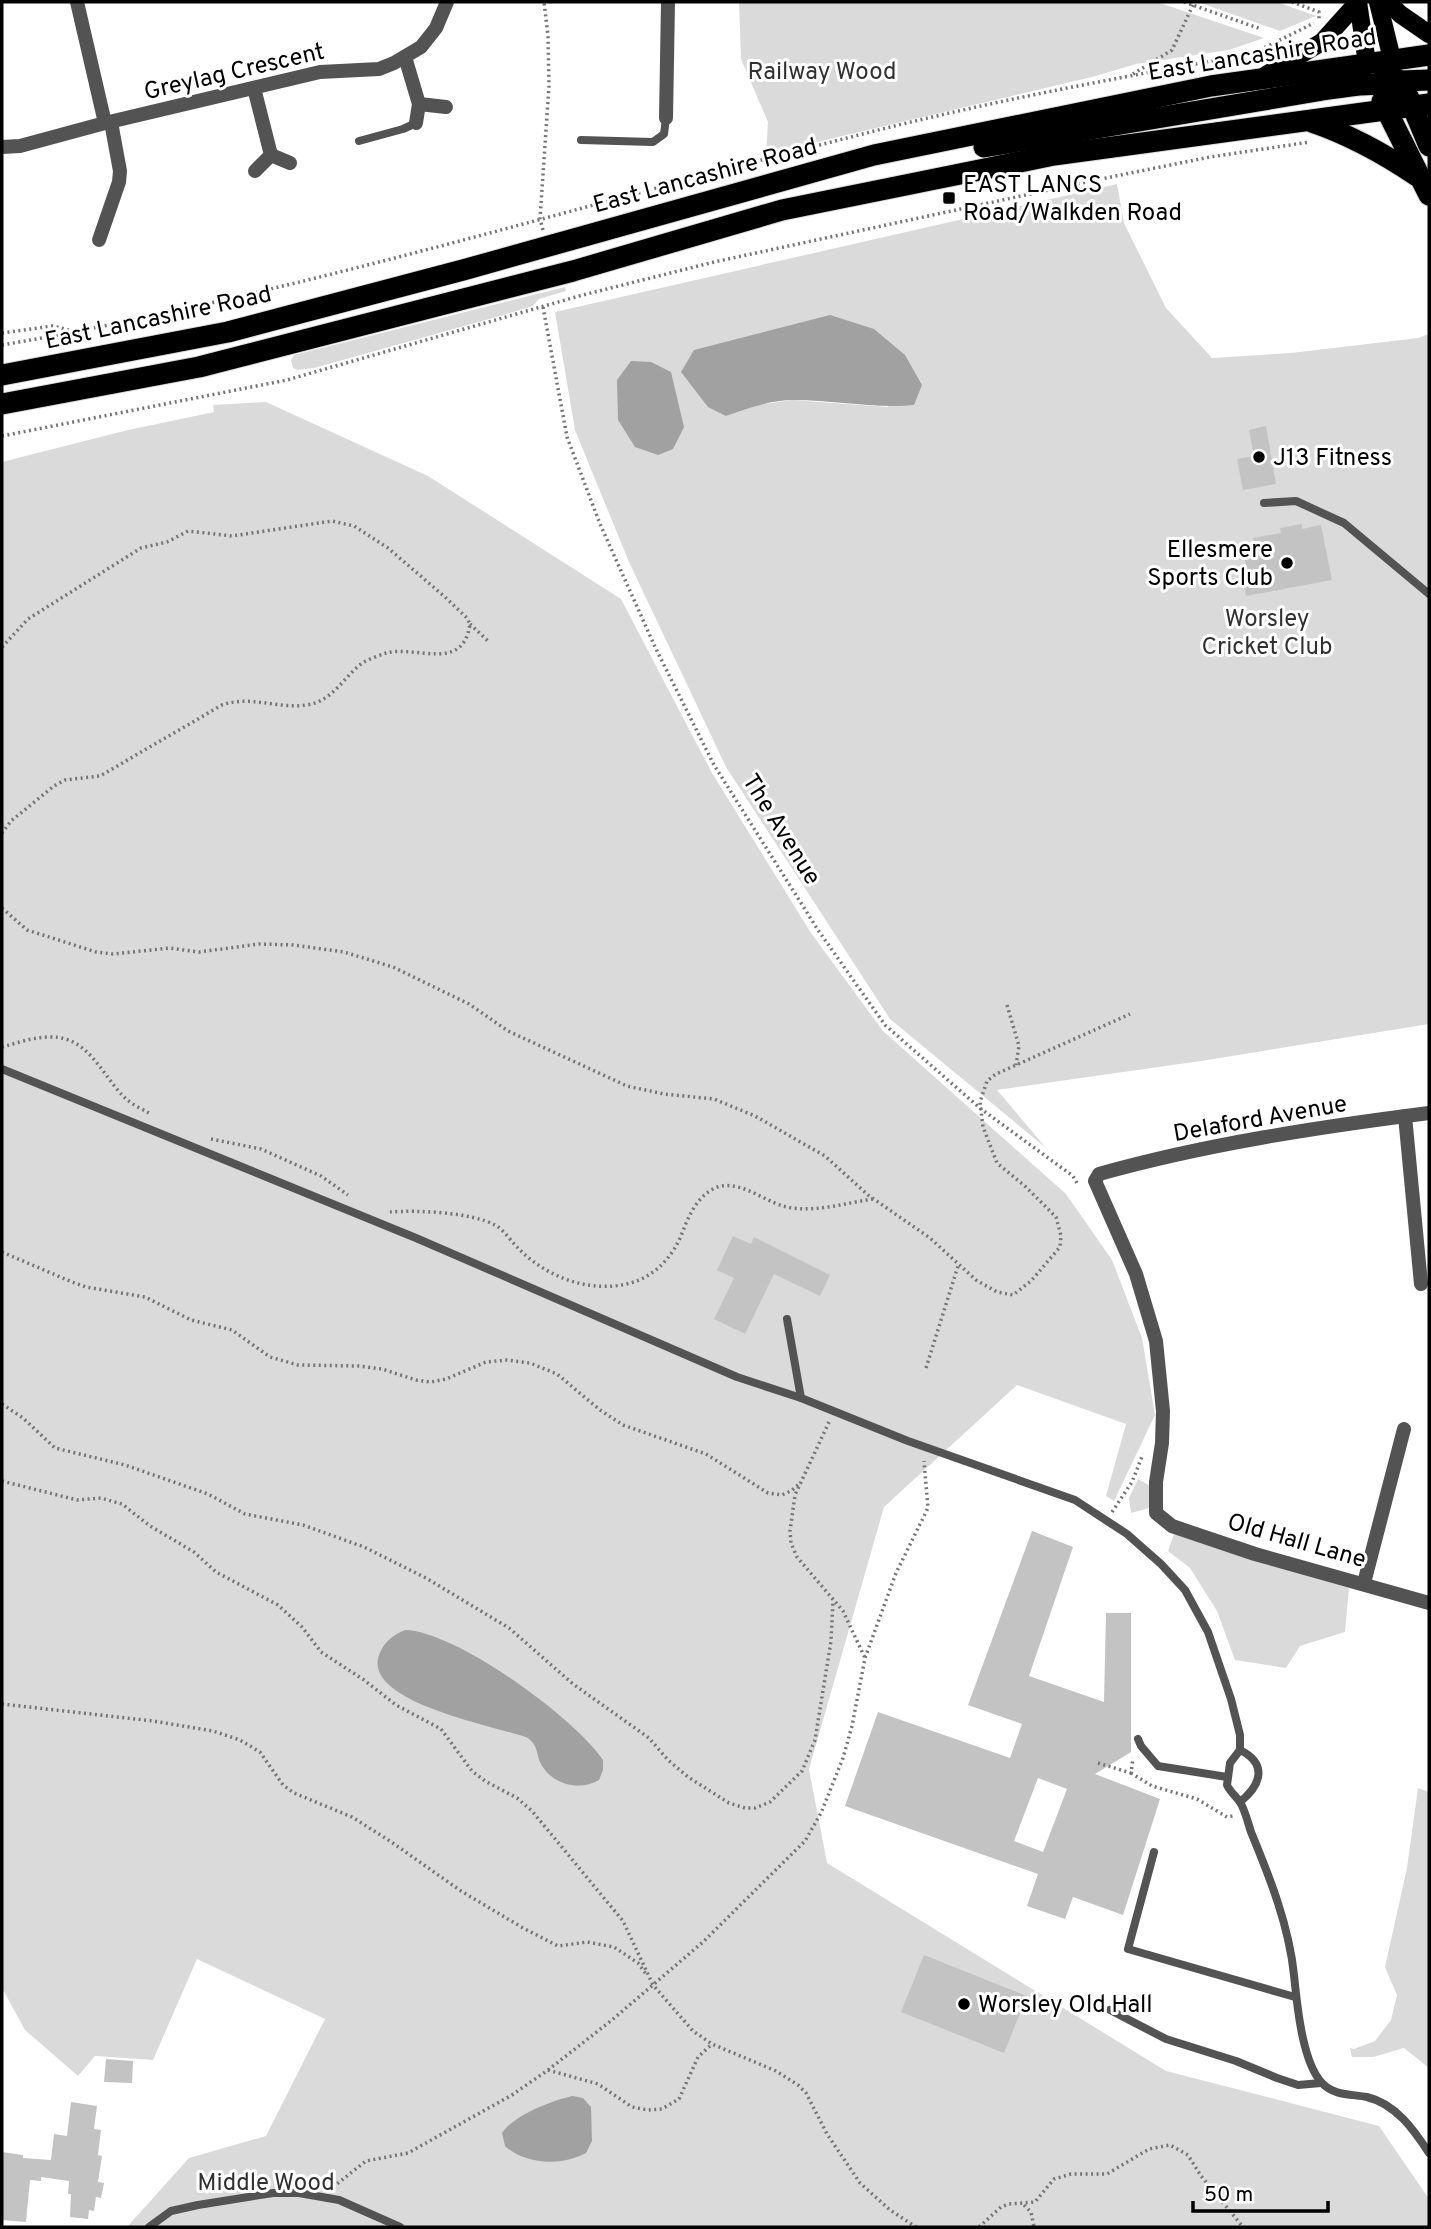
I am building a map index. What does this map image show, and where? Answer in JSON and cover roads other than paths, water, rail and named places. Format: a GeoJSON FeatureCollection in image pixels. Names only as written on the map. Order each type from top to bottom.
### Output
{"type":"FeatureCollection","features":[{"type":"Feature","properties":{"kind":"highway","name":"East Lancashire Road"},"geometry":{"type":"LineString","coordinates":[[2,375],[228,332],[463,270],[874,155],[1211,86],[1429,55]]}},
{"type":"Feature","properties":{"kind":"highway"},"geometry":{"type":"LineString","coordinates":[[1392,59],[1401,81],[1421,105],[1429,146]]}},
{"type":"Feature","properties":{"kind":"highway"},"geometry":{"type":"LineString","coordinates":[[1367,63],[1401,81],[1429,80]]}},
{"type":"Feature","properties":{"kind":"highway"},"geometry":{"type":"LineString","coordinates":[[1367,63],[1386,111],[1429,195]]}},
{"type":"Feature","properties":{"kind":"highway"},"geometry":{"type":"LineString","coordinates":[[933,144],[984,147],[1329,89],[1375,84],[1389,86],[1421,105]]}},
{"type":"Feature","properties":{"kind":"highway"},"geometry":{"type":"LineString","coordinates":[[2,404],[199,367],[559,275],[782,210],[1054,155],[1421,105]]}},
{"type":"Feature","properties":{"kind":"highway"},"geometry":{"type":"LineString","coordinates":[[1308,121],[1340,132],[1418,177]]}},
{"type":"Feature","properties":{"kind":"main road"},"geometry":{"type":"LineString","coordinates":[[1358,2],[1367,63]]}},
{"type":"Feature","properties":{"kind":"main road"},"geometry":{"type":"LineString","coordinates":[[1260,78],[1306,54],[1322,42],[1358,2]]}},
{"type":"Feature","properties":{"kind":"main road"},"geometry":{"type":"LineString","coordinates":[[1378,2],[1392,59]]}},
{"type":"Feature","properties":{"kind":"main road"},"geometry":{"type":"LineString","coordinates":[[1388,2],[1399,14],[1429,34]]}},
{"type":"Feature","properties":{"kind":"street"},"geometry":{"type":"LineString","coordinates":[[77,2],[120,171],[119,182],[99,240]]}},
{"type":"Feature","properties":{"kind":"street","name":"Greylag Crescent"},"geometry":{"type":"LineString","coordinates":[[2,147],[20,146],[108,122],[320,72],[379,69],[421,47],[436,29],[447,2]]}},
{"type":"Feature","properties":{"kind":"street"},"geometry":{"type":"LineString","coordinates":[[666,118],[668,2]]}},
{"type":"Feature","properties":{"kind":"street"},"geometry":{"type":"LineString","coordinates":[[405,57],[419,104],[416,123]]}},
{"type":"Feature","properties":{"kind":"street"},"geometry":{"type":"LineString","coordinates":[[254,88],[271,155]]}},
{"type":"Feature","properties":{"kind":"street"},"geometry":{"type":"LineString","coordinates":[[419,104],[446,107]]}},
{"type":"Feature","properties":{"kind":"street"},"geometry":{"type":"LineString","coordinates":[[271,155],[290,163]]}},
{"type":"Feature","properties":{"kind":"street"},"geometry":{"type":"LineString","coordinates":[[255,171],[271,155]]}},
{"type":"Feature","properties":{"kind":"street"},"geometry":{"type":"LineString","coordinates":[[108,214],[123,220]]}},
{"type":"Feature","properties":{"kind":"street","name":"Delaford Avenue"},"geometry":{"type":"LineString","coordinates":[[1156,1513],[1156,1482],[1163,1412],[1156,1341],[1136,1274],[1115,1222],[1096,1186],[1095,1181],[1099,1174],[1137,1163],[1248,1140],[1429,1113]]}},
{"type":"Feature","properties":{"kind":"street"},"geometry":{"type":"LineString","coordinates":[[1405,1116],[1421,1284]]}},
{"type":"Feature","properties":{"kind":"street"},"geometry":{"type":"LineString","coordinates":[[1364,1584],[1404,1429]]}},
{"type":"Feature","properties":{"kind":"street","name":"Old Hall Lane"},"geometry":{"type":"LineString","coordinates":[[1156,1513],[1171,1525],[1255,1553],[1429,1603]]}},
{"type":"Feature","properties":{"kind":"lane"},"geometry":{"type":"LineString","coordinates":[[581,140],[653,142],[664,134],[666,118]]}},
{"type":"Feature","properties":{"kind":"lane"},"geometry":{"type":"LineString","coordinates":[[359,141],[416,123]]}},
{"type":"Feature","properties":{"kind":"lane"},"geometry":{"type":"LineString","coordinates":[[1264,503],[1296,501],[1344,523],[1429,594]]}},
{"type":"Feature","properties":{"kind":"lane"},"geometry":{"type":"LineString","coordinates":[[2,1069],[416,1238],[737,1377],[802,1398],[923,1447],[1069,1498],[1106,1519],[1161,1564],[1185,1590],[1208,1632],[1240,1735],[1240,1750],[1231,1759],[1227,1777],[1230,1791],[1240,1802],[1272,1883],[1291,1949],[1295,1997],[1307,2052],[1321,2083],[1331,2090],[1367,2097],[1390,2106],[1429,2153]]}},
{"type":"Feature","properties":{"kind":"lane"},"geometry":{"type":"LineString","coordinates":[[787,1319],[802,1398]]}},
{"type":"Feature","properties":{"kind":"lane"},"geometry":{"type":"LineString","coordinates":[[1140,1743],[1158,1766],[1227,1777]]}},
{"type":"Feature","properties":{"kind":"lane"},"geometry":{"type":"LineString","coordinates":[[1240,1750],[1250,1755],[1259,1769],[1252,1792],[1240,1802]]}},
{"type":"Feature","properties":{"kind":"lane"},"geometry":{"type":"LineString","coordinates":[[1154,1852],[1128,1949],[1295,1997]]}},
{"type":"Feature","properties":{"kind":"lane"},"geometry":{"type":"LineString","coordinates":[[1110,2010],[1166,2039],[1236,2061],[1277,2078],[1298,2085],[1321,2083]]}},
{"type":"Feature","properties":{"kind":"lane"},"geometry":{"type":"LineString","coordinates":[[149,2227],[171,2211],[274,2193],[319,2195],[339,2200],[400,2227]]}},
{"type":"Feature","properties":{"kind":"place","name":"EAST LANCS Road/Walkden Road"},"geometry":{"type":"Point","coordinates":[949,198]}},
{"type":"Feature","properties":{"kind":"place","name":"J13 Fitness"},"geometry":{"type":"Point","coordinates":[1259,457]}},
{"type":"Feature","properties":{"kind":"place","name":"Ellesmere Sports Club"},"geometry":{"type":"Point","coordinates":[1287,563]}},
{"type":"Feature","properties":{"kind":"place","name":"Worsley Old Hall"},"geometry":{"type":"Point","coordinates":[964,2004]}},
{"type":"Feature","properties":{"kind":"park label","name":"Railway Wood"},"geometry":{"type":"Point","coordinates":[822,71]}},
{"type":"Feature","properties":{"kind":"park label","name":"Worsley Cricket Club"},"geometry":{"type":"Point","coordinates":[1267,632]}},
{"type":"Feature","properties":{"kind":"park label","name":"Middle Wood"},"geometry":{"type":"Point","coordinates":[266,2182]}}]}
